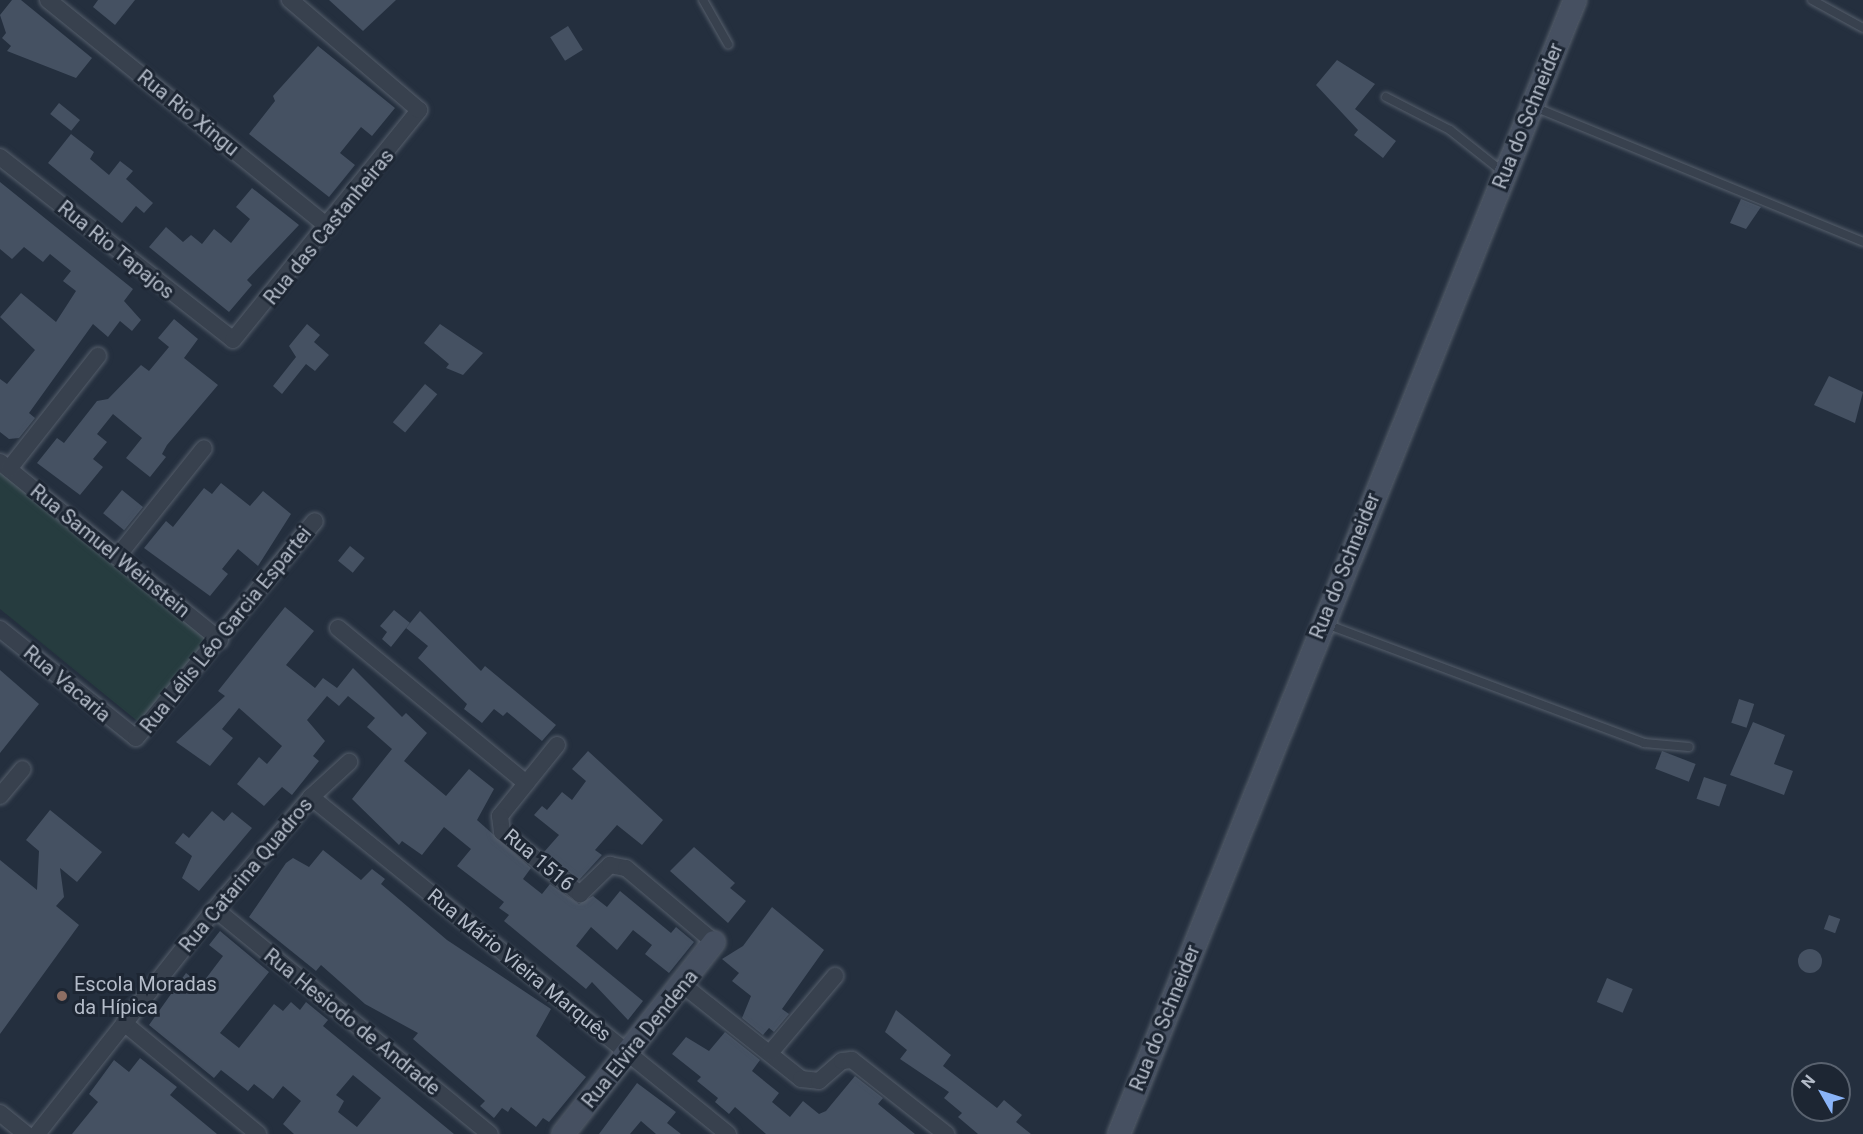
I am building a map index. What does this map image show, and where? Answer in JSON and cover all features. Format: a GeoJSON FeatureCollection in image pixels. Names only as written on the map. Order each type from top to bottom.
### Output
{"type":"FeatureCollection","features":[{"type":"Feature","properties":{"kind":"street","name":"Rua Rio Xingu"},"geometry":{"type":"LineString","coordinates":[[48,0],[328,227]]}},
{"type":"Feature","properties":{"kind":"street","name":"Rua das Castanheiras"},"geometry":{"type":"LineString","coordinates":[[233,340],[328,227],[419,110],[290,0]]}},
{"type":"Feature","properties":{"kind":"street","name":"Rua do Schneider"},"geometry":{"type":"LineString","coordinates":[[1119,1134],[1575,0]]}},
{"type":"Feature","properties":{"kind":"street","name":"Rua Rio Tapajos"},"geometry":{"type":"LineString","coordinates":[[0,157],[224,338],[233,340]]}},
{"type":"Feature","properties":{"kind":"street"},"geometry":{"type":"LineString","coordinates":[[4,466],[98,356]]}},
{"type":"Feature","properties":{"kind":"street"},"geometry":{"type":"LineString","coordinates":[[117,557],[204,448]]}},
{"type":"Feature","properties":{"kind":"street","name":"Rua Samuel Weinstein"},"geometry":{"type":"LineString","coordinates":[[4,466],[220,640]]}},
{"type":"Feature","properties":{"kind":"street","name":"Rua Lélis Léo Garcia Espartei"},"geometry":{"type":"LineString","coordinates":[[136,738],[220,640],[315,521]]}},
{"type":"Feature","properties":{"kind":"street","name":"Rua Vacaria"},"geometry":{"type":"LineString","coordinates":[[0,628],[136,738]]}},
{"type":"Feature","properties":{"kind":"street"},"geometry":{"type":"LineString","coordinates":[[338,628],[526,783]]}},
{"type":"Feature","properties":{"kind":"street","name":"Rua 1516"},"geometry":{"type":"LineString","coordinates":[[557,745],[500,816],[502,832],[580,894],[610,865],[626,868],[714,942]]}},
{"type":"Feature","properties":{"kind":"street","name":"Rua Catarina Quadros"},"geometry":{"type":"LineString","coordinates":[[37,1134],[215,909],[311,797],[349,762]]}},
{"type":"Feature","properties":{"kind":"street"},"geometry":{"type":"LineString","coordinates":[[0,796],[24,769]]}},
{"type":"Feature","properties":{"kind":"street","name":"Rua Mário Vieira Marquês"},"geometry":{"type":"LineString","coordinates":[[311,797],[728,1134]]}},
{"type":"Feature","properties":{"kind":"street","name":"Rua Hesiodo de Andrade"},"geometry":{"type":"LineString","coordinates":[[215,909],[490,1134]]}},
{"type":"Feature","properties":{"kind":"street","name":"Rua Elvira Dendena"},"geometry":{"type":"LineString","coordinates":[[563,1134],[683,985],[714,942]]}},
{"type":"Feature","properties":{"kind":"street"},"geometry":{"type":"LineString","coordinates":[[770,1053],[835,976]]}},
{"type":"Feature","properties":{"kind":"street"},"geometry":{"type":"LineString","coordinates":[[683,985],[810,1083],[842,1060],[852,1060],[946,1134]]}},
{"type":"Feature","properties":{"kind":"street"},"geometry":{"type":"LineString","coordinates":[[124,1023],[258,1134]]}},
{"type":"Feature","properties":{"kind":"street"},"geometry":{"type":"LineString","coordinates":[[0,1113],[26,1134]]}},
{"type":"Feature","properties":{"kind":"lane"},"geometry":{"type":"LineString","coordinates":[[703,0],[728,44]]}},
{"type":"Feature","properties":{"kind":"lane"},"geometry":{"type":"LineString","coordinates":[[1812,0],[1863,28]]}},
{"type":"Feature","properties":{"kind":"lane"},"geometry":{"type":"LineString","coordinates":[[1386,97],[1443,125],[1505,174]]}},
{"type":"Feature","properties":{"kind":"lane"},"geometry":{"type":"LineString","coordinates":[[1532,106],[1863,242]]}},
{"type":"Feature","properties":{"kind":"lane"},"geometry":{"type":"LineString","coordinates":[[1323,623],[1644,744],[1689,747]]}},
{"type":"Feature","properties":{"kind":"green space"},"geometry":{"type":"Polygon","coordinates":[[[0,469],[210,639],[141,724],[0,609],[0,469]]]}},
{"type":"Feature","properties":{"kind":"building"},"geometry":{"type":"Polygon","coordinates":[[[12,0],[21,0],[92,58],[76,78],[7,51],[11,46],[2,38],[6,33],[0,15],[12,0]]]}},
{"type":"Feature","properties":{"kind":"building"},"geometry":{"type":"Polygon","coordinates":[[[98,0],[135,0],[115,25],[93,7],[98,0]]]}},
{"type":"Feature","properties":{"kind":"building"},"geometry":{"type":"Polygon","coordinates":[[[329,0],[396,0],[363,31],[329,0]]]}},
{"type":"Feature","properties":{"kind":"building"},"geometry":{"type":"Polygon","coordinates":[[[568,26],[583,50],[565,61],[550,37],[568,26]]]}},
{"type":"Feature","properties":{"kind":"building"},"geometry":{"type":"Polygon","coordinates":[[[318,46],[395,108],[372,136],[361,127],[340,153],[355,165],[329,197],[249,134],[275,101],[273,96],[318,46]]]}},
{"type":"Feature","properties":{"kind":"building"},"geometry":{"type":"Polygon","coordinates":[[[1337,60],[1375,84],[1355,109],[1396,141],[1383,158],[1354,135],[1358,130],[1316,85],[1337,60]]]}},
{"type":"Feature","properties":{"kind":"building"},"geometry":{"type":"Polygon","coordinates":[[[59,103],[80,120],[71,131],[50,114],[59,103]]]}},
{"type":"Feature","properties":{"kind":"building"},"geometry":{"type":"Polygon","coordinates":[[[71,134],[94,152],[90,159],[109,175],[120,161],[133,171],[126,179],[153,203],[144,213],[136,206],[122,223],[48,163],[71,134]]]}},
{"type":"Feature","properties":{"kind":"building"},"geometry":{"type":"Polygon","coordinates":[[[0,182],[133,289],[124,301],[141,320],[132,331],[120,321],[108,337],[93,324],[29,413],[35,418],[19,438],[9,439],[0,432],[0,379],[7,384],[35,350],[0,317],[21,293],[56,322],[76,291],[63,281],[71,271],[50,254],[43,262],[24,247],[12,259],[0,249],[0,182]]]}},
{"type":"Feature","properties":{"kind":"building"},"geometry":{"type":"Polygon","coordinates":[[[252,188],[299,225],[247,280],[252,285],[229,312],[149,247],[166,227],[183,242],[191,235],[202,244],[214,229],[231,243],[250,219],[236,207],[252,188]]]}},
{"type":"Feature","properties":{"kind":"building"},"geometry":{"type":"Polygon","coordinates":[[[1741,199],[1761,207],[1746,229],[1730,223],[1741,199]]]}},
{"type":"Feature","properties":{"kind":"building"},"geometry":{"type":"Polygon","coordinates":[[[174,319],[198,339],[184,358],[218,385],[167,445],[162,454],[166,457],[150,477],[126,458],[142,438],[113,414],[97,434],[107,442],[93,459],[103,467],[80,495],[37,463],[57,438],[64,443],[97,401],[108,399],[141,365],[149,371],[169,347],[158,338],[174,319]]]}},
{"type":"Feature","properties":{"kind":"building"},"geometry":{"type":"Polygon","coordinates":[[[307,324],[320,335],[314,342],[329,355],[315,371],[306,364],[282,394],[273,386],[296,357],[289,346],[307,324]]]}},
{"type":"Feature","properties":{"kind":"building"},"geometry":{"type":"Polygon","coordinates":[[[440,324],[483,353],[463,375],[446,368],[449,364],[424,343],[440,324]]]}},
{"type":"Feature","properties":{"kind":"building"},"geometry":{"type":"Polygon","coordinates":[[[1829,376],[1863,392],[1855,423],[1814,405],[1829,376]]]}},
{"type":"Feature","properties":{"kind":"building"},"geometry":{"type":"Polygon","coordinates":[[[425,384],[437,394],[405,433],[393,422],[425,384]]]}},
{"type":"Feature","properties":{"kind":"building"},"geometry":{"type":"Polygon","coordinates":[[[221,483],[250,506],[263,491],[291,514],[258,566],[238,549],[222,569],[228,574],[210,596],[144,548],[166,521],[173,527],[204,488],[212,494],[221,483]]]}},
{"type":"Feature","properties":{"kind":"building"},"geometry":{"type":"Polygon","coordinates":[[[122,490],[143,507],[124,530],[103,513],[122,490]]]}},
{"type":"Feature","properties":{"kind":"building"},"geometry":{"type":"Polygon","coordinates":[[[350,546],[365,558],[353,573],[338,561],[350,546]]]}},
{"type":"Feature","properties":{"kind":"building"},"geometry":{"type":"Polygon","coordinates":[[[285,607],[314,631],[286,665],[315,688],[323,678],[337,688],[353,668],[402,717],[406,713],[427,733],[404,761],[446,796],[469,769],[494,789],[477,820],[531,868],[523,879],[542,894],[550,884],[579,904],[593,896],[607,907],[620,891],[671,933],[676,927],[694,942],[669,973],[645,954],[652,945],[633,930],[617,950],[591,927],[576,946],[643,1001],[628,1020],[592,982],[586,989],[504,921],[509,915],[499,908],[504,902],[457,866],[471,849],[444,827],[422,855],[402,841],[399,845],[352,799],[392,749],[367,727],[375,718],[348,696],[339,706],[327,696],[307,720],[325,741],[313,756],[319,761],[292,795],[282,787],[264,806],[237,784],[259,757],[267,764],[282,746],[239,708],[222,729],[233,738],[210,766],[176,742],[225,696],[218,691],[285,607]]]}},
{"type":"Feature","properties":{"kind":"building"},"geometry":{"type":"Polygon","coordinates":[[[394,610],[410,623],[391,647],[382,639],[387,632],[380,626],[394,610]]]}},
{"type":"Feature","properties":{"kind":"building"},"geometry":{"type":"Polygon","coordinates":[[[420,611],[481,671],[485,666],[556,725],[542,741],[507,712],[503,716],[494,709],[482,723],[464,709],[467,704],[418,658],[428,646],[406,628],[420,611]]]}},
{"type":"Feature","properties":{"kind":"building"},"geometry":{"type":"Polygon","coordinates":[[[0,670],[39,704],[0,753],[0,670]]]}},
{"type":"Feature","properties":{"kind":"building"},"geometry":{"type":"Polygon","coordinates":[[[1739,699],[1754,704],[1746,728],[1731,723],[1739,699]]]}},
{"type":"Feature","properties":{"kind":"building"},"geometry":{"type":"Polygon","coordinates":[[[1753,722],[1785,735],[1774,764],[1793,771],[1784,795],[1730,775],[1753,722]]]}},
{"type":"Feature","properties":{"kind":"building"},"geometry":{"type":"Polygon","coordinates":[[[588,751],[663,820],[642,845],[617,825],[595,850],[602,855],[579,880],[544,852],[559,835],[534,815],[542,806],[547,810],[562,792],[572,800],[586,781],[572,769],[588,751]]]}},
{"type":"Feature","properties":{"kind":"building"},"geometry":{"type":"Polygon","coordinates":[[[1662,751],[1696,764],[1689,782],[1655,769],[1662,751]]]}},
{"type":"Feature","properties":{"kind":"building"},"geometry":{"type":"Polygon","coordinates":[[[1704,777],[1727,785],[1719,807],[1697,799],[1704,777]]]}},
{"type":"Feature","properties":{"kind":"building"},"geometry":{"type":"Polygon","coordinates":[[[50,810],[102,852],[77,882],[60,868],[64,897],[56,906],[79,925],[0,1034],[0,860],[37,890],[39,851],[26,840],[50,810]]]}},
{"type":"Feature","properties":{"kind":"building"},"geometry":{"type":"Polygon","coordinates":[[[212,811],[224,821],[232,812],[252,828],[199,891],[182,878],[192,856],[175,843],[183,833],[189,838],[212,811]]]}},
{"type":"Feature","properties":{"kind":"building"},"geometry":{"type":"Polygon","coordinates":[[[694,847],[735,883],[730,888],[746,901],[728,923],[670,871],[694,847]]]}},
{"type":"Feature","properties":{"kind":"building"},"geometry":{"type":"Polygon","coordinates":[[[323,850],[361,880],[372,869],[385,879],[381,884],[447,940],[551,1009],[536,1036],[586,1077],[549,1122],[543,1118],[536,1127],[511,1107],[508,1112],[502,1108],[494,1118],[480,1106],[485,1101],[413,1039],[418,1033],[365,1004],[321,965],[316,971],[249,917],[286,863],[293,858],[309,867],[323,850]]]}},
{"type":"Feature","properties":{"kind":"building"},"geometry":{"type":"Polygon","coordinates":[[[772,907],[824,950],[782,1009],[789,1014],[774,1032],[769,1028],[763,1035],[742,1018],[751,996],[732,981],[739,973],[722,959],[743,946],[772,907]]]}},
{"type":"Feature","properties":{"kind":"building"},"geometry":{"type":"Polygon","coordinates":[[[1829,915],[1840,919],[1835,933],[1824,929],[1829,915]]]}},
{"type":"Feature","properties":{"kind":"building"},"geometry":{"type":"Polygon","coordinates":[[[220,931],[269,972],[220,1033],[239,1048],[274,1004],[283,1011],[291,1002],[300,1010],[306,1002],[328,1020],[323,1026],[454,1134],[294,1134],[283,1124],[301,1101],[283,1086],[273,1099],[254,1084],[248,1091],[221,1070],[214,1078],[149,1025],[186,973],[201,985],[223,956],[209,945],[220,931]],[[353,1075],[336,1095],[344,1101],[338,1112],[357,1127],[381,1098],[353,1075]]]}},
{"type":"Feature","properties":{"kind":"building"},"geometry":{"type":"Polygon","coordinates":[[[1810,949],[1819,952],[1822,961],[1819,970],[1810,973],[1801,970],[1798,961],[1801,952],[1810,949]]]}},
{"type":"Feature","properties":{"kind":"building"},"geometry":{"type":"Polygon","coordinates":[[[1607,978],[1633,989],[1623,1013],[1597,1002],[1607,978]]]}},
{"type":"Feature","properties":{"kind":"building"},"geometry":{"type":"Polygon","coordinates":[[[896,1010],[951,1055],[943,1066],[997,1108],[1004,1100],[1022,1115],[1016,1122],[1031,1134],[978,1134],[958,1117],[962,1113],[944,1098],[949,1092],[900,1059],[907,1050],[885,1032],[896,1010]]]}},
{"type":"Feature","properties":{"kind":"building"},"geometry":{"type":"Polygon","coordinates":[[[725,1032],[760,1060],[752,1071],[779,1093],[772,1102],[790,1117],[803,1101],[819,1114],[826,1111],[855,1076],[883,1098],[878,1104],[915,1134],[766,1134],[735,1107],[729,1114],[715,1102],[718,1098],[697,1081],[701,1077],[672,1054],[686,1037],[709,1051],[725,1032]]]}},
{"type":"Feature","properties":{"kind":"building"},"geometry":{"type":"Polygon","coordinates":[[[140,1058],[177,1087],[170,1095],[217,1134],[72,1134],[98,1102],[89,1094],[114,1060],[129,1072],[140,1058]]]}},
{"type":"Feature","properties":{"kind":"building"},"geometry":{"type":"Polygon","coordinates":[[[637,1083],[676,1112],[667,1123],[681,1134],[656,1134],[641,1121],[630,1134],[599,1134],[637,1083]]]}},
{"type":"Feature","properties":{"kind":"place","name":"Escola Moradas da Hípica"},"geometry":{"type":"Point","coordinates":[62,996]}}]}
